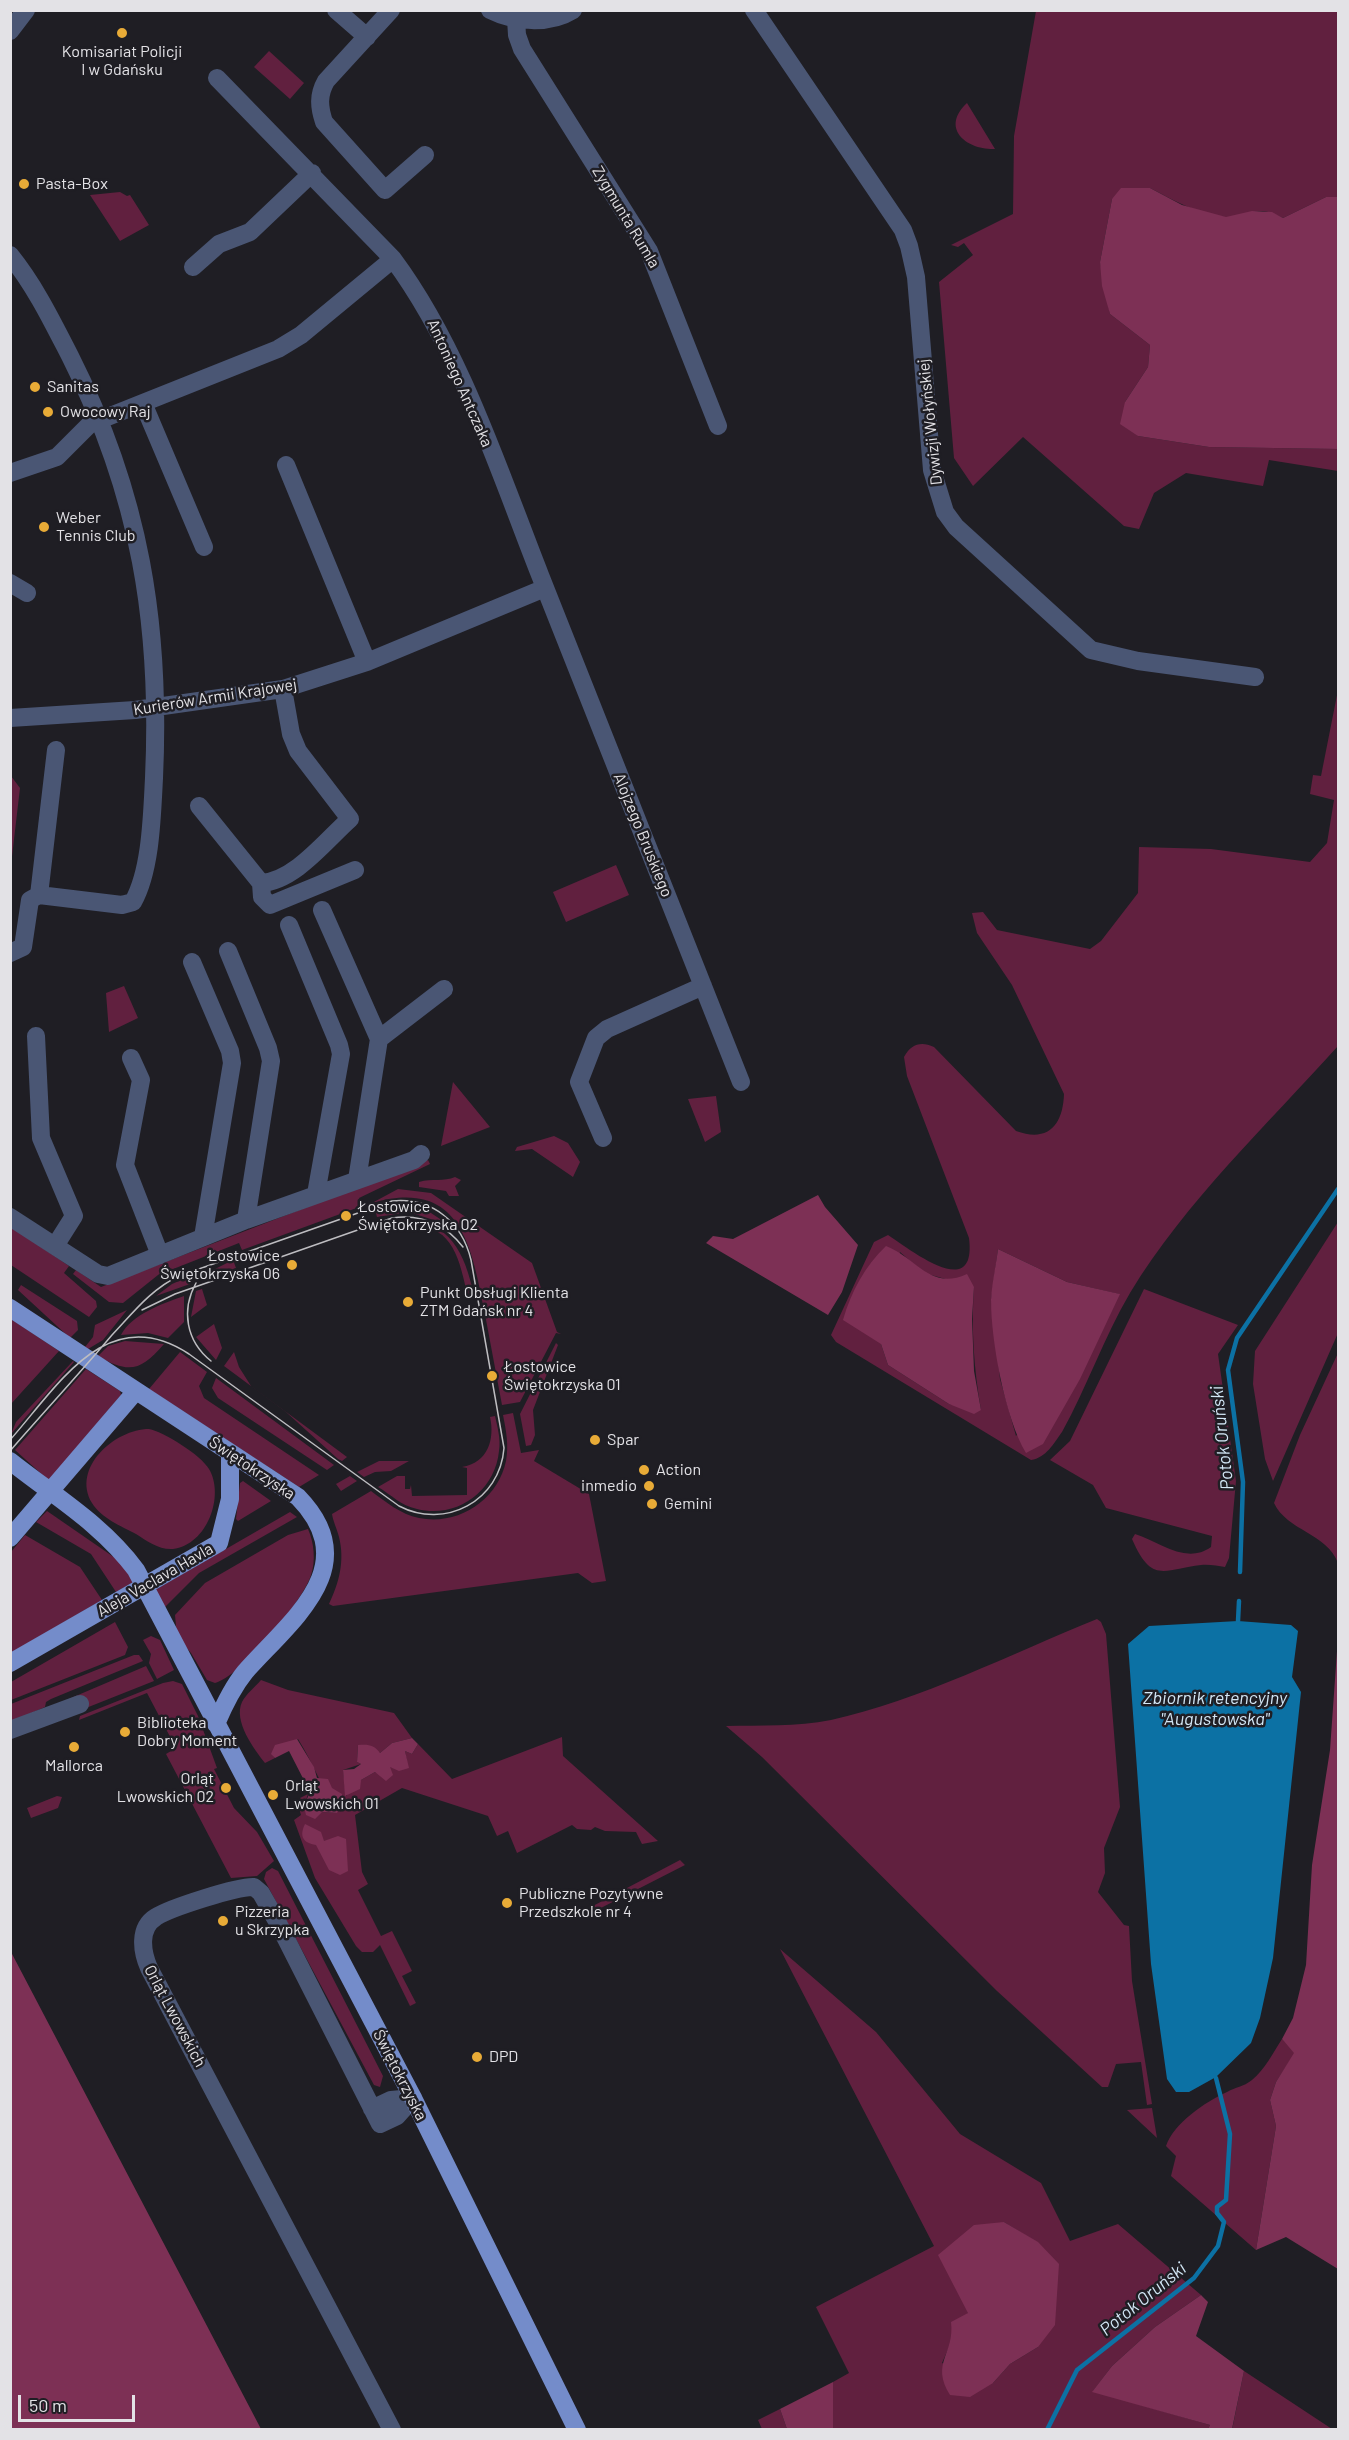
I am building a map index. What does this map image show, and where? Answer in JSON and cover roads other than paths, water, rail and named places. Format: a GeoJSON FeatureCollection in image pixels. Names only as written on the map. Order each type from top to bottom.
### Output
{"type":"FeatureCollection","features":[{"type":"Feature","properties":{"kind":"main road","name":"Świętokrzyska"},"geometry":{"type":"LineString","coordinates":[[10,1308],[298,1497],[313,1513],[321,1535],[324,1562],[320,1584],[303,1611],[234,1685],[216,1724]]}},
{"type":"Feature","properties":{"kind":"main road"},"geometry":{"type":"LineString","coordinates":[[10,1538],[136,1391]]}},
{"type":"Feature","properties":{"kind":"main road","name":"Aleja Vaclava Havla"},"geometry":{"type":"LineString","coordinates":[[10,1663],[219,1543],[230,1499],[230,1453]]}},
{"type":"Feature","properties":{"kind":"main road","name":"Świętokrzyska"},"geometry":{"type":"LineString","coordinates":[[10,1461],[92,1522],[119,1547],[144,1586],[413,2098],[577,2430]]}},
{"type":"Feature","properties":{"kind":"main road"},"geometry":{"type":"LineString","coordinates":[[200,1692],[234,1685]]}},
{"type":"Feature","properties":{"kind":"street"},"geometry":{"type":"LineString","coordinates":[[10,31],[26,10]]}},
{"type":"Feature","properties":{"kind":"street"},"geometry":{"type":"LineString","coordinates":[[336,10],[367,37]]}},
{"type":"Feature","properties":{"kind":"street"},"geometry":{"type":"LineString","coordinates":[[391,10],[322,88],[319,104],[324,122],[385,190],[425,155]]}},
{"type":"Feature","properties":{"kind":"street"},"geometry":{"type":"LineString","coordinates":[[490,10],[516,19],[555,18],[573,10]]}},
{"type":"Feature","properties":{"kind":"street","name":"Dywizji Wołyńskiej"},"geometry":{"type":"LineString","coordinates":[[754,10],[903,230],[916,277],[932,470],[945,512],[956,527],[1091,650],[1138,661],[1255,677]]}},
{"type":"Feature","properties":{"kind":"street","name":"Zygmunta Rumla"},"geometry":{"type":"LineString","coordinates":[[516,19],[517,35],[522,49],[655,263],[718,426]]}},
{"type":"Feature","properties":{"kind":"street","name":"Antoniego Antczaka"},"geometry":{"type":"LineString","coordinates":[[217,78],[312,173],[393,259],[412,285],[444,342],[545,588]]}},
{"type":"Feature","properties":{"kind":"street"},"geometry":{"type":"LineString","coordinates":[[193,267],[219,244],[250,232],[312,173]]}},
{"type":"Feature","properties":{"kind":"street"},"geometry":{"type":"LineString","coordinates":[[10,255],[44,305],[100,419],[126,492],[139,542],[153,636],[156,707],[152,815],[140,891],[133,902],[122,905],[39,895],[30,900],[23,947],[10,952]]}},
{"type":"Feature","properties":{"kind":"street"},"geometry":{"type":"LineString","coordinates":[[10,473],[57,457],[86,428],[100,419],[278,349],[301,335],[393,259]]}},
{"type":"Feature","properties":{"kind":"street"},"geometry":{"type":"LineString","coordinates":[[143,403],[204,547]]}},
{"type":"Feature","properties":{"kind":"street"},"geometry":{"type":"LineString","coordinates":[[286,465],[367,662]]}},
{"type":"Feature","properties":{"kind":"street"},"geometry":{"type":"LineString","coordinates":[[10,583],[27,593]]}},
{"type":"Feature","properties":{"kind":"street","name":"Kurierów Armii Krajowej"},"geometry":{"type":"LineString","coordinates":[[10,718],[156,707],[283,689],[367,662],[545,588]]}},
{"type":"Feature","properties":{"kind":"street","name":"Alojzego Bruskiego"},"geometry":{"type":"LineString","coordinates":[[545,588],[741,1082]]}},
{"type":"Feature","properties":{"kind":"street"},"geometry":{"type":"LineString","coordinates":[[261,883],[270,882],[291,872],[350,819],[294,743],[283,689]]}},
{"type":"Feature","properties":{"kind":"street"},"geometry":{"type":"LineString","coordinates":[[39,895],[56,750]]}},
{"type":"Feature","properties":{"kind":"street"},"geometry":{"type":"LineString","coordinates":[[199,806],[261,883],[265,903],[273,905],[355,870]]}},
{"type":"Feature","properties":{"kind":"street"},"geometry":{"type":"LineString","coordinates":[[322,910],[379,1040],[357,1180]]}},
{"type":"Feature","properties":{"kind":"street"},"geometry":{"type":"LineString","coordinates":[[289,925],[339,1045],[340,1054],[316,1194]]}},
{"type":"Feature","properties":{"kind":"street"},"geometry":{"type":"LineString","coordinates":[[228,951],[268,1048],[271,1061],[246,1220]]}},
{"type":"Feature","properties":{"kind":"street"},"geometry":{"type":"LineString","coordinates":[[192,962],[230,1051],[232,1063],[203,1237]]}},
{"type":"Feature","properties":{"kind":"street"},"geometry":{"type":"LineString","coordinates":[[603,1138],[579,1082],[596,1038],[607,1029],[703,986]]}},
{"type":"Feature","properties":{"kind":"street"},"geometry":{"type":"LineString","coordinates":[[379,1040],[444,989]]}},
{"type":"Feature","properties":{"kind":"street"},"geometry":{"type":"LineString","coordinates":[[36,1035],[41,1138],[74,1216],[55,1246]]}},
{"type":"Feature","properties":{"kind":"street"},"geometry":{"type":"LineString","coordinates":[[131,1058],[141,1080],[125,1166],[159,1255]]}},
{"type":"Feature","properties":{"kind":"street"},"geometry":{"type":"LineString","coordinates":[[10,1217],[102,1276],[246,1220],[414,1160],[421,1154]]}},
{"type":"Feature","properties":{"kind":"street"},"geometry":{"type":"LineString","coordinates":[[10,1730],[80,1704]]}},
{"type":"Feature","properties":{"kind":"street","name":"Orląt Lwowskich"},"geometry":{"type":"LineString","coordinates":[[392,2430],[149,1968],[142,1944],[145,1932],[154,1917],[246,1887],[254,1887],[261,1893],[376,2117],[397,2116],[413,2098]]}},
{"type":"Feature","properties":{"kind":"water","name":"Zbiornik retencyjny \"Augustowska\""},"geometry":{"type":"Polygon","coordinates":[[[1238,1621],[1291,1625],[1298,1631],[1292,1677],[1301,1692],[1273,1958],[1260,2018],[1251,2043],[1216,2077],[1189,2092],[1176,2092],[1167,2079],[1151,1964],[1128,1644],[1149,1626],[1238,1621]]]}},
{"type":"Feature","properties":{"kind":"waterway","name":"Potok Oruński"},"geometry":{"type":"LineString","coordinates":[[1240,1572],[1243,1482],[1228,1370],[1237,1338],[1338,1189]]}},
{"type":"Feature","properties":{"kind":"waterway","name":"Potok Oruński"},"geometry":{"type":"LineString","coordinates":[[1238,1621],[1239,1601]]}},
{"type":"Feature","properties":{"kind":"waterway","name":"Potok Oruński"},"geometry":{"type":"LineString","coordinates":[[1047,2430],[1077,2370],[1194,2278],[1218,2246],[1224,2222],[1217,2213],[1217,2207],[1226,2200],[1230,2134],[1216,2078]]}},
{"type":"Feature","properties":{"kind":"tram line"},"geometry":{"type":"LineString","coordinates":[[10,1440],[66,1375],[87,1356],[109,1343],[133,1337],[160,1340],[189,1354],[399,1506],[417,1513],[434,1515],[467,1506],[481,1496],[492,1483],[500,1467],[504,1448],[467,1246],[453,1224],[432,1208],[420,1203],[392,1201],[179,1276],[151,1295],[135,1311],[112,1335],[100,1350],[10,1451]]}},
{"type":"Feature","properties":{"kind":"tram line"},"geometry":{"type":"LineString","coordinates":[[142,1310],[175,1294],[392,1218],[403,1217],[432,1222],[448,1232],[463,1247]]}},
{"type":"Feature","properties":{"kind":"tram line"},"geometry":{"type":"LineString","coordinates":[[196,1283],[188,1304],[188,1325],[196,1344],[211,1361]]}},
{"type":"Feature","properties":{"kind":"place","name":"Komisariat Policji I w Gdańsku"},"geometry":{"type":"Point","coordinates":[122,33]}},
{"type":"Feature","properties":{"kind":"place","name":"Pasta-Box"},"geometry":{"type":"Point","coordinates":[24,184]}},
{"type":"Feature","properties":{"kind":"place","name":"Sanitas"},"geometry":{"type":"Point","coordinates":[35,387]}},
{"type":"Feature","properties":{"kind":"place","name":"Owocowy Raj"},"geometry":{"type":"Point","coordinates":[48,412]}},
{"type":"Feature","properties":{"kind":"place","name":"Weber Tennis Club"},"geometry":{"type":"Point","coordinates":[44,527]}},
{"type":"Feature","properties":{"kind":"place","name":"Łostowice Świętokrzyska 02"},"geometry":{"type":"Point","coordinates":[346,1216]}},
{"type":"Feature","properties":{"kind":"place","name":"Łostowice Świętokrzyska 06"},"geometry":{"type":"Point","coordinates":[292,1265]}},
{"type":"Feature","properties":{"kind":"place","name":"Punkt Obsługi Klienta ZTM Gdańsk nr 4"},"geometry":{"type":"Point","coordinates":[408,1302]}},
{"type":"Feature","properties":{"kind":"place","name":"Łostowice Świętokrzyska 01"},"geometry":{"type":"Point","coordinates":[492,1376]}},
{"type":"Feature","properties":{"kind":"place","name":"Spar"},"geometry":{"type":"Point","coordinates":[595,1440]}},
{"type":"Feature","properties":{"kind":"place","name":"Action"},"geometry":{"type":"Point","coordinates":[644,1470]}},
{"type":"Feature","properties":{"kind":"place","name":"inmedio"},"geometry":{"type":"Point","coordinates":[649,1486]}},
{"type":"Feature","properties":{"kind":"place","name":"Gemini"},"geometry":{"type":"Point","coordinates":[652,1504]}},
{"type":"Feature","properties":{"kind":"place","name":"Biblioteka Dobry Moment"},"geometry":{"type":"Point","coordinates":[125,1732]}},
{"type":"Feature","properties":{"kind":"place","name":"Mallorca"},"geometry":{"type":"Point","coordinates":[74,1747]}},
{"type":"Feature","properties":{"kind":"place","name":"Orląt Lwowskich 02"},"geometry":{"type":"Point","coordinates":[226,1788]}},
{"type":"Feature","properties":{"kind":"place","name":"Orląt Lwowskich 01"},"geometry":{"type":"Point","coordinates":[273,1795]}},
{"type":"Feature","properties":{"kind":"place","name":"Publiczne Pozytywne Przedszkole nr 4"},"geometry":{"type":"Point","coordinates":[507,1903]}},
{"type":"Feature","properties":{"kind":"place","name":"Pizzeria u Skrzypka"},"geometry":{"type":"Point","coordinates":[223,1921]}},
{"type":"Feature","properties":{"kind":"place","name":"DPD"},"geometry":{"type":"Point","coordinates":[477,2057]}}]}
